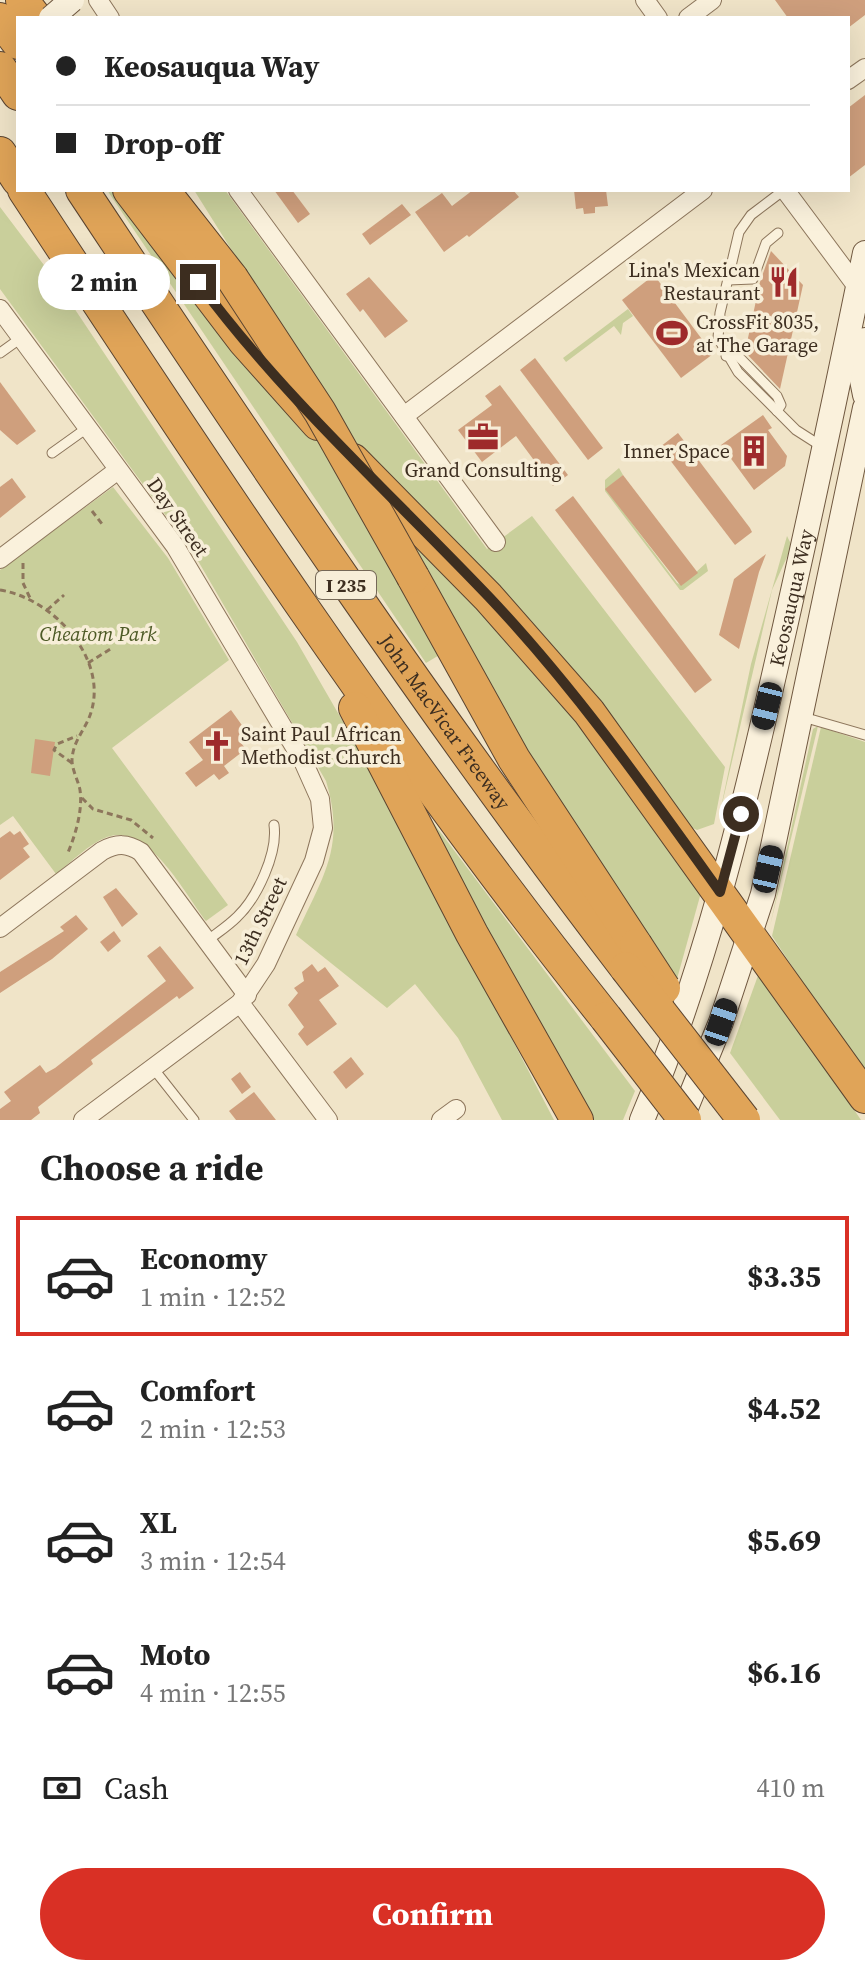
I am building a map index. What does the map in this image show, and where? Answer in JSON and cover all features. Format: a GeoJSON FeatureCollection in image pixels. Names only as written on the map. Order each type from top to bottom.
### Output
{"type":"FeatureCollection","features":[{"type":"Feature","properties":{"kind":"highway"},"geometry":{"type":"LineString","coordinates":[[22,0],[34,16]]}},
{"type":"Feature","properties":{"kind":"highway"},"geometry":{"type":"LineString","coordinates":[[0,19],[16,42]]}},
{"type":"Feature","properties":{"kind":"highway"},"geometry":{"type":"LineString","coordinates":[[0,65],[16,91]]}},
{"type":"Feature","properties":{"kind":"highway"},"geometry":{"type":"LineString","coordinates":[[0,153],[16,177]]}},
{"type":"Feature","properties":{"kind":"highway"},"geometry":{"type":"LineString","coordinates":[[0,191],[96,299]]}},
{"type":"Feature","properties":{"kind":"highway","name":"I 235"},"geometry":{"type":"LineString","coordinates":[[25,192],[340,659],[488,865],[683,1120]]}},
{"type":"Feature","properties":{"kind":"highway","name":"John MacVicar Freeway"},"geometry":{"type":"LineString","coordinates":[[83,192],[301,521],[492,791],[631,957]]}},
{"type":"Feature","properties":{"kind":"highway"},"geometry":{"type":"LineString","coordinates":[[130,192],[211,300],[281,385],[488,597],[580,701],[751,934],[865,1097]]}},
{"type":"Feature","properties":{"kind":"highway"},"geometry":{"type":"LineString","coordinates":[[165,192],[230,276]]}},
{"type":"Feature","properties":{"kind":"highway"},"geometry":{"type":"LineString","coordinates":[[182,192],[230,276],[320,412],[514,759],[631,957],[666,991],[703,1066],[744,1120]]}},
{"type":"Feature","properties":{"kind":"highway"},"geometry":{"type":"LineString","coordinates":[[340,659],[351,701],[472,934],[574,1116]]}},
{"type":"Feature","properties":{"kind":"main road"},"geometry":{"type":"LineString","coordinates":[[53,16],[72,0]]}},
{"type":"Feature","properties":{"kind":"main road"},"geometry":{"type":"LineString","coordinates":[[0,65],[16,47]]}},
{"type":"Feature","properties":{"kind":"main road","name":"Keosauqua Way"},"geometry":{"type":"LineString","coordinates":[[642,1120],[676,1039],[720,892],[767,706],[861,295],[865,253]]}},
{"type":"Feature","properties":{"kind":"main road"},"geometry":{"type":"LineString","coordinates":[[865,340],[860,370],[865,395]]}},
{"type":"Feature","properties":{"kind":"main road","name":"Keosauqua Way"},"geometry":{"type":"LineString","coordinates":[[683,1120],[751,934],[803,716],[865,408]]}},
{"type":"Feature","properties":{"kind":"street"},"geometry":{"type":"LineString","coordinates":[[691,16],[712,0]]}},
{"type":"Feature","properties":{"kind":"street"},"geometry":{"type":"LineString","coordinates":[[239,192],[496,542]]}},
{"type":"Feature","properties":{"kind":"street"},"geometry":{"type":"LineString","coordinates":[[404,416],[700,192]]}},
{"type":"Feature","properties":{"kind":"street"},"geometry":{"type":"LineString","coordinates":[[785,192],[861,295]]}},
{"type":"Feature","properties":{"kind":"street","name":"Day Street"},"geometry":{"type":"LineString","coordinates":[[0,309],[175,546],[303,761]]}},
{"type":"Feature","properties":{"kind":"street"},"geometry":{"type":"LineString","coordinates":[[0,559],[118,470]]}},
{"type":"Feature","properties":{"kind":"street","name":"13th Street"},"geometry":{"type":"LineString","coordinates":[[83,1120],[244,999],[266,964],[319,845],[323,828],[320,799],[303,761]]}},
{"type":"Feature","properties":{"kind":"street"},"geometry":{"type":"LineString","coordinates":[[0,928],[111,846],[131,846],[141,852],[207,941],[328,1120]]}},
{"type":"Feature","properties":{"kind":"lane"},"geometry":{"type":"LineString","coordinates":[[782,192],[744,222],[718,329],[726,356],[803,436],[824,447]]}},
{"type":"Feature","properties":{"kind":"lane"},"geometry":{"type":"LineString","coordinates":[[728,280],[753,279],[766,243],[778,233]]}},
{"type":"Feature","properties":{"kind":"lane"},"geometry":{"type":"LineString","coordinates":[[0,353],[21,338]]}},
{"type":"Feature","properties":{"kind":"lane"},"geometry":{"type":"LineString","coordinates":[[52,453],[87,428]]}},
{"type":"Feature","properties":{"kind":"lane"},"geometry":{"type":"LineString","coordinates":[[803,716],[865,735]]}},
{"type":"Feature","properties":{"kind":"lane"},"geometry":{"type":"LineString","coordinates":[[207,941],[243,911],[268,863],[276,838],[274,825]]}},
{"type":"Feature","properties":{"kind":"lane"},"geometry":{"type":"LineString","coordinates":[[153,1068],[194,1120]]}},
{"type":"Feature","properties":{"kind":"path"},"geometry":{"type":"LineString","coordinates":[[89,507],[102,524]]}},
{"type":"Feature","properties":{"kind":"path"},"geometry":{"type":"LineString","coordinates":[[24,556],[22,573],[31,600]]}},
{"type":"Feature","properties":{"kind":"path"},"geometry":{"type":"LineString","coordinates":[[0,590],[31,600],[47,610],[76,640],[88,663],[93,691],[92,710],[77,736],[72,763],[80,796],[77,826],[65,861]]}},
{"type":"Feature","properties":{"kind":"path"},"geometry":{"type":"LineString","coordinates":[[47,610],[64,595]]}},
{"type":"Feature","properties":{"kind":"path"},"geometry":{"type":"LineString","coordinates":[[88,663],[112,648]]}},
{"type":"Feature","properties":{"kind":"path"},"geometry":{"type":"LineString","coordinates":[[72,763],[54,750],[57,744],[77,736]]}},
{"type":"Feature","properties":{"kind":"path"},"geometry":{"type":"LineString","coordinates":[[80,796],[93,809],[131,820],[153,838]]}},
{"type":"Feature","properties":{"kind":"green space"},"geometry":{"type":"Polygon","coordinates":[[[108,192],[120,192],[327,449],[441,654],[426,663],[108,192]]]}},
{"type":"Feature","properties":{"kind":"green space"},"geometry":{"type":"Polygon","coordinates":[[[195,192],[226,192],[487,549],[532,516],[725,767],[714,824],[697,830],[686,825],[360,455],[195,192]]]}},
{"type":"Feature","properties":{"kind":"green space"},"geometry":{"type":"Polygon","coordinates":[[[0,207],[56,281],[297,642],[383,791],[554,1120],[502,1120],[458,1038],[415,984],[387,1008],[296,935],[329,861],[334,825],[326,781],[194,554],[0,289],[0,207]]]}},
{"type":"Feature","properties":{"kind":"green space"},"geometry":{"type":"Polygon","coordinates":[[[628,309],[633,316],[623,323],[621,335],[614,326],[566,362],[563,358],[628,309]]]}},
{"type":"Feature","properties":{"kind":"green space"},"geometry":{"type":"Polygon","coordinates":[[[619,468],[623,475],[606,489],[677,583],[682,585],[706,563],[708,571],[683,590],[680,590],[605,491],[605,480],[619,468]]]}},
{"type":"Feature","properties":{"kind":"green space","name":"Cheatom Park"},"geometry":{"type":"Polygon","coordinates":[[[113,487],[168,558],[229,660],[112,748],[228,905],[206,921],[164,863],[137,840],[122,835],[107,837],[56,874],[13,816],[0,825],[0,570],[113,487]]]}},
{"type":"Feature","properties":{"kind":"green space"},"geometry":{"type":"Polygon","coordinates":[[[400,523],[540,671],[702,889],[677,979],[553,798],[400,523]]]}},
{"type":"Feature","properties":{"kind":"green space"},"geometry":{"type":"Polygon","coordinates":[[[787,536],[792,546],[772,590],[719,817],[751,664],[787,536]]]}},
{"type":"Feature","properties":{"kind":"green space"},"geometry":{"type":"Polygon","coordinates":[[[818,726],[770,926],[813,729],[818,726]]]}},
{"type":"Feature","properties":{"kind":"green space"},"geometry":{"type":"Polygon","coordinates":[[[821,727],[865,742],[865,1076],[772,936],[821,727]]]}},
{"type":"Feature","properties":{"kind":"green space"},"geometry":{"type":"Polygon","coordinates":[[[429,817],[635,1091],[623,1120],[591,1120],[540,1035],[429,817]]]}},
{"type":"Feature","properties":{"kind":"green space"},"geometry":{"type":"Polygon","coordinates":[[[760,970],[861,1120],[780,1120],[730,1053],[760,970]]]}},
{"type":"Feature","properties":{"kind":"building"},"geometry":{"type":"Polygon","coordinates":[[[775,0],[865,0],[865,15],[850,26],[850,16],[787,16],[775,0]]]}},
{"type":"Feature","properties":{"kind":"building"},"geometry":{"type":"Polygon","coordinates":[[[865,95],[865,165],[850,176],[850,106],[865,95]]]}},
{"type":"Feature","properties":{"kind":"building"},"geometry":{"type":"Polygon","coordinates":[[[275,192],[294,192],[310,214],[298,223],[275,192]]]}},
{"type":"Feature","properties":{"kind":"building"},"geometry":{"type":"Polygon","coordinates":[[[470,192],[515,192],[519,197],[469,237],[467,235],[444,252],[415,212],[442,193],[452,206],[470,192]]]}},
{"type":"Feature","properties":{"kind":"building"},"geometry":{"type":"Polygon","coordinates":[[[574,192],[606,192],[608,206],[595,207],[595,213],[584,214],[583,208],[576,209],[574,192]]]}},
{"type":"Feature","properties":{"kind":"building"},"geometry":{"type":"Polygon","coordinates":[[[402,204],[411,215],[370,245],[362,234],[402,204]]]}},
{"type":"Feature","properties":{"kind":"building"},"geometry":{"type":"Polygon","coordinates":[[[771,251],[803,285],[780,389],[745,352],[760,282],[771,251]]]}},
{"type":"Feature","properties":{"kind":"building","name":"CrossFit 8035, at The Garage"},"geometry":{"type":"Polygon","coordinates":[[[654,275],[713,354],[681,378],[622,300],[654,275]]]}},
{"type":"Feature","properties":{"kind":"building"},"geometry":{"type":"Polygon","coordinates":[[[369,277],[408,321],[385,338],[363,309],[360,312],[346,294],[369,277]]]}},
{"type":"Feature","properties":{"kind":"building"},"geometry":{"type":"Polygon","coordinates":[[[535,358],[603,448],[588,460],[520,370],[535,358]]]}},
{"type":"Feature","properties":{"kind":"building"},"geometry":{"type":"Polygon","coordinates":[[[0,382],[36,431],[17,445],[0,430],[0,382]]]}},
{"type":"Feature","properties":{"kind":"building"},"geometry":{"type":"Polygon","coordinates":[[[500,385],[568,475],[553,486],[516,436],[482,462],[458,430],[492,405],[485,396],[500,385]]]}},
{"type":"Feature","properties":{"kind":"building","name":"Inner Space"},"geometry":{"type":"Polygon","coordinates":[[[763,415],[772,428],[768,430],[787,456],[785,466],[754,490],[721,445],[763,415]]]}},
{"type":"Feature","properties":{"kind":"building"},"geometry":{"type":"Polygon","coordinates":[[[678,433],[750,528],[752,532],[735,545],[660,447],[678,433]]]}},
{"type":"Feature","properties":{"kind":"building"},"geometry":{"type":"Polygon","coordinates":[[[623,475],[698,573],[681,586],[605,489],[623,475]]]}},
{"type":"Feature","properties":{"kind":"building"},"geometry":{"type":"Polygon","coordinates":[[[12,478],[26,497],[0,518],[0,487],[12,478]]]}},
{"type":"Feature","properties":{"kind":"building"},"geometry":{"type":"Polygon","coordinates":[[[573,496],[712,680],[695,693],[555,510],[573,496]]]}},
{"type":"Feature","properties":{"kind":"building"},"geometry":{"type":"Polygon","coordinates":[[[766,554],[739,649],[719,635],[734,579],[766,554]]]}},
{"type":"Feature","properties":{"kind":"building","name":"Saint Paul African Methodist Church"},"geometry":{"type":"Polygon","coordinates":[[[231,710],[249,735],[240,742],[246,749],[224,766],[229,773],[219,780],[214,774],[196,787],[185,773],[203,760],[189,742],[231,710]]]}},
{"type":"Feature","properties":{"kind":"building"},"geometry":{"type":"Polygon","coordinates":[[[35,739],[55,742],[50,776],[31,773],[35,739]]]}},
{"type":"Feature","properties":{"kind":"building"},"geometry":{"type":"Polygon","coordinates":[[[10,831],[14,835],[20,831],[29,844],[23,848],[30,857],[0,880],[0,838],[10,831]]]}},
{"type":"Feature","properties":{"kind":"building"},"geometry":{"type":"Polygon","coordinates":[[[116,888],[138,914],[122,927],[103,897],[116,888]]]}},
{"type":"Feature","properties":{"kind":"building"},"geometry":{"type":"Polygon","coordinates":[[[76,915],[88,929],[52,959],[0,993],[0,972],[64,931],[60,927],[76,915]]]}},
{"type":"Feature","properties":{"kind":"building"},"geometry":{"type":"Polygon","coordinates":[[[114,931],[121,941],[108,952],[100,942],[114,931]]]}},
{"type":"Feature","properties":{"kind":"building"},"geometry":{"type":"Polygon","coordinates":[[[160,946],[194,988],[179,999],[177,996],[91,1060],[93,1064],[38,1107],[40,1113],[31,1120],[0,1120],[0,1109],[11,1101],[4,1092],[40,1065],[46,1073],[55,1068],[166,981],[147,956],[160,946]]]}},
{"type":"Feature","properties":{"kind":"building"},"geometry":{"type":"Polygon","coordinates":[[[312,964],[318,972],[325,967],[339,986],[319,1000],[337,1024],[307,1046],[298,1034],[304,1027],[288,1005],[298,993],[294,988],[304,981],[302,972],[312,964]]]}},
{"type":"Feature","properties":{"kind":"building"},"geometry":{"type":"Polygon","coordinates":[[[351,1057],[364,1074],[346,1089],[333,1072],[351,1057]]]}},
{"type":"Feature","properties":{"kind":"building"},"geometry":{"type":"Polygon","coordinates":[[[240,1072],[251,1087],[242,1094],[231,1079],[240,1072]]]}},
{"type":"Feature","properties":{"kind":"building"},"geometry":{"type":"Polygon","coordinates":[[[254,1092],[276,1120],[236,1120],[229,1111],[254,1092]]]}},
{"type":"Feature","properties":{"kind":"place","name":"Lina's Mexican Restaurant"},"geometry":{"type":"Point","coordinates":[784,282]}},
{"type":"Feature","properties":{"kind":"place","name":"CrossFit 8035, at The Garage"},"geometry":{"type":"Point","coordinates":[672,333]}},
{"type":"Feature","properties":{"kind":"place","name":"Grand Consulting"},"geometry":{"type":"Point","coordinates":[483,437]}},
{"type":"Feature","properties":{"kind":"place","name":"Inner Space"},"geometry":{"type":"Point","coordinates":[754,451]}},
{"type":"Feature","properties":{"kind":"place","name":"Saint Paul African Methodist Church"},"geometry":{"type":"Point","coordinates":[217,746]}},
{"type":"Feature","properties":{"kind":"route"},"geometry":{"type":"LineString","coordinates":[[198,282],[281,385],[534,647],[620,752],[720,892],[741,814]]}}]}
